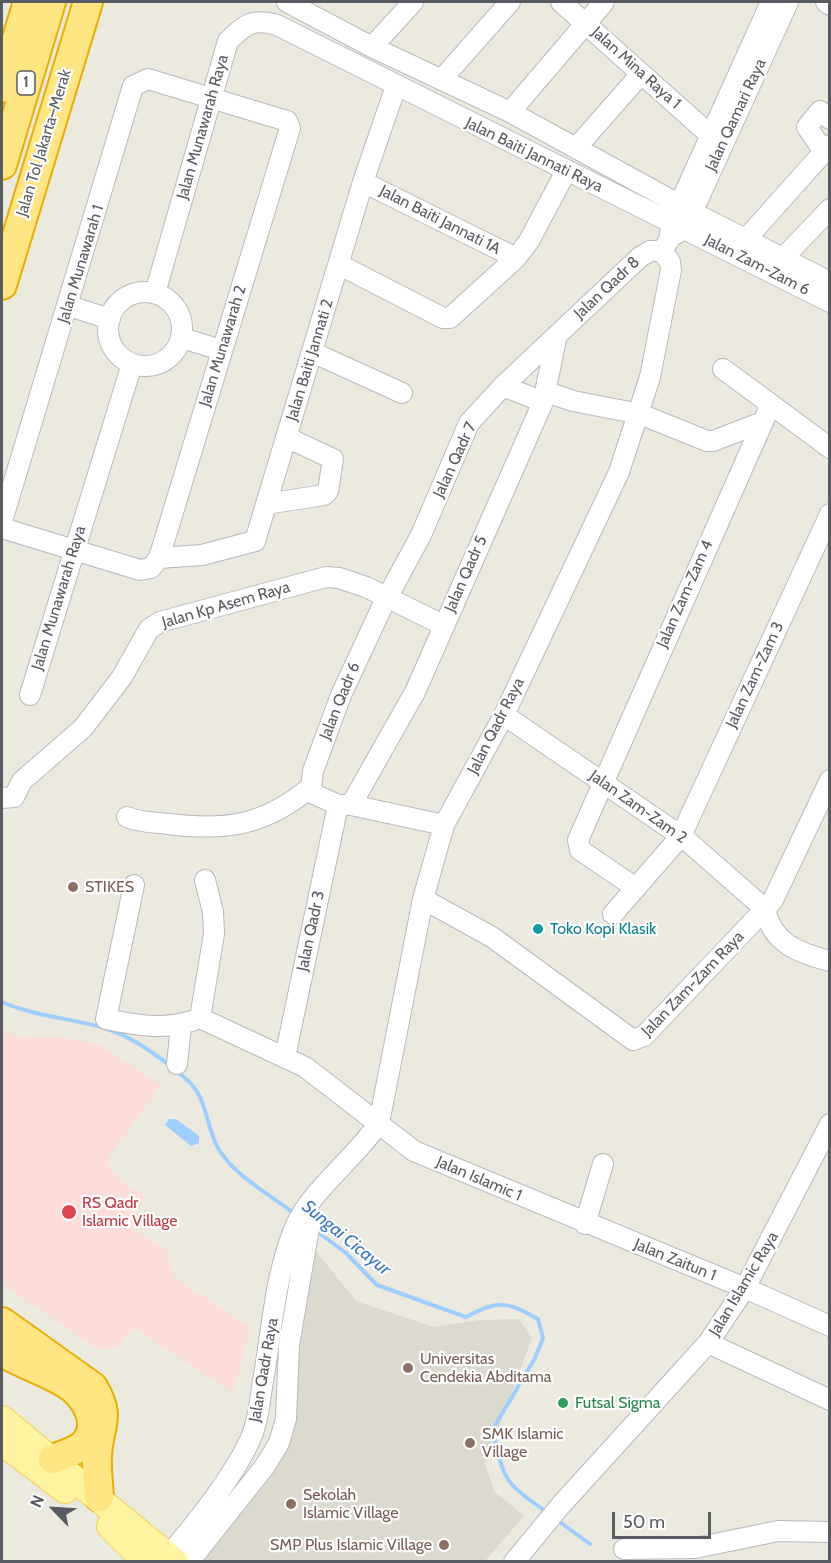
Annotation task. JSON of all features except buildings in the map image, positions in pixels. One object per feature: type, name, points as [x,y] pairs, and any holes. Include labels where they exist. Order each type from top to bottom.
[{"type":"highway","points":[[2,88],[28,2]]},
{"type":"highway","name":"Jalan Tol Jakarta–Merak","points":[[2,165],[51,2]]},
{"type":"highway","name":"Jalan Tol Jakarta–Merak","points":[[2,285],[88,2]]},
{"type":"highway","points":[[2,1323],[93,1387],[102,1402],[105,1417],[98,1444],[99,1497]]},
{"type":"highway","points":[[2,1352],[23,1365],[63,1382],[79,1393],[90,1413],[93,1424],[89,1438],[60,1465]]},
{"type":"highway","points":[[60,1465],[98,1444]]},
{"type":"main road","points":[[2,1419],[99,1497],[168,1560]]},
{"type":"main road","points":[[2,1442],[104,1520],[168,1560]]},
{"type":"street","points":[[287,2],[315,7],[372,47],[510,112],[576,148],[677,226],[746,239],[830,282]]},
{"type":"street","points":[[372,47],[413,2]]},
{"type":"street","points":[[441,79],[510,2]]},
{"type":"street","name":"Jalan Mina Raya 1","points":[[561,2],[716,140]]},
{"type":"street","points":[[510,112],[604,2]]},
{"type":"street","name":"Jalan Qamari Raya","points":[[677,226],[716,140],[771,2]]},
{"type":"street","name":"Jalan Qamari Raya","points":[[716,140],[788,2]]},
{"type":"street","points":[[826,2],[830,5]]},
{"type":"street","name":"Jalan Munawarah Raya","points":[[155,293],[228,41],[243,26],[260,20],[277,25],[396,86]]},
{"type":"street","points":[[576,148],[641,74]]},
{"type":"street","name":"Jalan Munawarah 1","points":[[2,521],[69,306],[133,86],[148,80],[212,97]]},
{"type":"street","name":"Jalan Baiti Jannati Raya","points":[[396,86],[677,226]]},
{"type":"street","name":"Jalan Baiti Jannati 2","points":[[159,558],[202,555],[255,541],[340,266],[363,182],[396,86]]},
{"type":"street","name":"Jalan Munawarah 2","points":[[159,558],[290,128],[284,119],[212,97]]},
{"type":"street","points":[[746,239],[827,148],[807,127],[820,111],[830,119]]},
{"type":"street","points":[[340,266],[443,318],[450,318],[516,258],[529,241],[566,171]]},
{"type":"street","name":"Jalan Baiti Jannati 1A","points":[[363,182],[516,258]]},
{"type":"street","points":[[783,258],[830,209]]},
{"type":"street","name":"Jalan Zam-Zam 6","points":[[677,226],[830,302]]},
{"type":"street","name":"Jalan Qadr 8","points":[[557,334],[677,226]]},
{"type":"street","name":"Jalan Qadr Raya","points":[[168,1560],[231,1473],[252,1435],[288,1244],[302,1227],[312,1204],[369,1138],[379,1123],[423,899],[444,825],[504,715],[619,472],[640,414],[671,270],[670,262],[677,226]]},
{"type":"street","points":[[155,293],[168,299],[177,310],[182,323],[182,338],[175,352],[163,362],[148,367],[132,364],[121,357],[112,346],[108,333],[110,319],[114,309],[132,294],[155,293]]},
{"type":"street","points":[[69,306],[110,319]]},
{"type":"street","name":"Jalan Qadr 7","points":[[384,603],[422,536],[469,423],[503,386],[557,334]]},
{"type":"street","name":"Jalan Qadr 5","points":[[344,805],[415,692],[545,397],[557,334]]},
{"type":"street","points":[[182,338],[221,350]]},
{"type":"street","points":[[312,352],[402,393]]},
{"type":"street","name":"Jalan Munawarah Raya","points":[[30,695],[73,549],[132,364]]},
{"type":"street","points":[[723,369],[830,448]]},
{"type":"street","points":[[503,386],[545,397],[640,414],[713,441],[760,423]]},
{"type":"street","name":"Jalan Zam-Zam 4","points":[[636,888],[578,847],[578,840],[760,423],[770,405]]},
{"type":"street","points":[[266,504],[324,495],[328,490],[333,459],[286,437]]},
{"type":"street","name":"Jalan Zam-Zam 3","points":[[613,914],[681,836],[830,514]]},
{"type":"street","points":[[2,528],[140,570],[152,568],[159,558]]},
{"type":"street","name":"Jalan Kp Asem Raya","points":[[2,798],[14,797],[22,781],[83,728],[122,677],[149,629],[160,622],[326,577],[339,578],[366,587],[384,603]]},
{"type":"street","points":[[384,603],[443,625]]},
{"type":"street","name":"Jalan Qadr 6","points":[[314,792],[313,771],[338,702],[384,603]]},
{"type":"street","name":"Jalan Zam-Zam 2","points":[[504,715],[681,836],[765,909]]},
{"type":"street","points":[[830,780],[773,900],[765,909],[768,923],[783,943],[811,956],[830,961]]},
{"type":"street","points":[[127,817],[141,823],[235,827],[288,806],[314,792],[344,805],[444,825]]},
{"type":"street","name":"Jalan Qadr 3","points":[[285,1057],[344,805]]},
{"type":"street","points":[[135,885],[106,1019],[144,1027],[180,1026],[200,1018],[214,934],[213,912],[205,880]]},
{"type":"street","name":"Jalan Zam-Zam Raya","points":[[423,899],[492,937],[633,1040],[644,1036],[765,909]]},
{"type":"street","name":"Jalan Islamic 1","points":[[200,1018],[305,1067],[414,1151],[585,1224]]},
{"type":"street","points":[[177,1064],[180,1026]]},
{"type":"street","name":"Jalan Islamic Raya","points":[[514,1562],[561,1504],[708,1343],[745,1288],[830,1124]]},
{"type":"street","points":[[585,1224],[603,1164]]},
{"type":"street","name":"Jalan Zaitun 1","points":[[585,1224],[745,1288],[830,1326]]},
{"type":"street","name":"Jalan Qadr Raya","points":[[168,1560],[265,1466],[279,1443],[286,1419],[289,1345],[302,1227]]},
{"type":"street","points":[[708,1343],[830,1400]]},
{"type":"street","points":[[252,1435],[279,1443]]},
{"type":"street","points":[[624,1549],[694,1548],[778,1531],[830,1532]]},
{"type":"shaded area","name":"RS Qadr Islamic Village","points":[[2,1030],[23,1037],[60,1037],[98,1044],[161,1085],[108,1158],[110,1170],[145,1198],[128,1225],[167,1251],[174,1277],[250,1327],[233,1393],[134,1328],[116,1349],[99,1350],[2,1284]]},
{"type":"shaded area","name":"Universitas Cendekia Abditama","points":[[303,1235],[356,1301],[434,1327],[480,1320],[519,1319],[532,1338],[485,1464],[494,1491],[524,1516],[485,1561],[202,1562],[277,1459]]},
{"type":"water","points":[[169,1119],[176,1119],[199,1136],[199,1143],[191,1146],[165,1125]]},
{"type":"waterway","name":"Sungai Cicayur","points":[[2,1002],[27,1011],[104,1028],[136,1043],[158,1057],[193,1086],[202,1103],[214,1139],[225,1158],[243,1176],[295,1214]]},
{"type":"waterway","name":"Sungai Cicayur","points":[[315,1230],[346,1253],[377,1285],[466,1317],[494,1305],[502,1305],[518,1309],[538,1319],[543,1338],[535,1358],[493,1429],[503,1471],[508,1479],[523,1495],[548,1513]]},
{"type":"waterway","name":"Sungai Cicayur","points":[[557,1520],[590,1544]]},
{"type":"place","name":"STIKES","points":[[73,887]]},
{"type":"place","name":"Toko Kopi Klasik","points":[[538,929]]},
{"type":"place","name":"RS Qadr Islamic Village","points":[[69,1212]]},
{"type":"place","name":"Universitas Cendekia Abditama","points":[[408,1368]]},
{"type":"place","name":"Futsal Sigma","points":[[563,1403]]},
{"type":"place","name":"SMK Islamic Village","points":[[470,1443]]},
{"type":"place","name":"Sekolah Islamic Village","points":[[291,1504]]},
{"type":"place","name":"SMP Plus Islamic Village","points":[[444,1545]]}]
